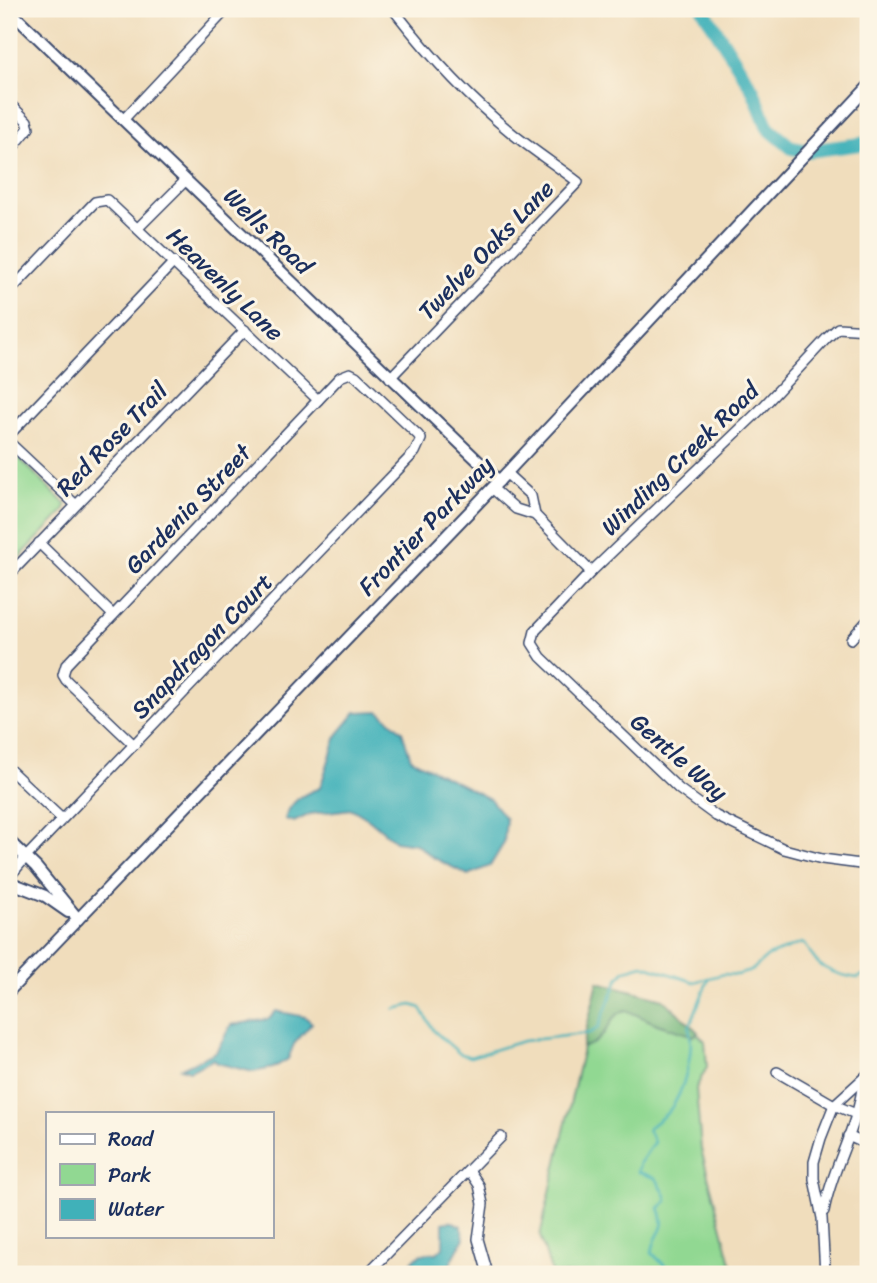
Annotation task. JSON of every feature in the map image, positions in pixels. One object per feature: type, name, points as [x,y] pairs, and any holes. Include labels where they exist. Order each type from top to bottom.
[{"type":"street","points":[[123,120],[227,9]]},
{"type":"street","name":"Twelve Oaks Lane","points":[[390,378],[579,182],[515,136],[462,89],[421,46],[393,9]]},
{"type":"street","name":"Wells Road","points":[[9,10],[499,480]]},
{"type":"street","name":"Frontier Parkway","points":[[9,991],[499,480],[868,87]]},
{"type":"street","points":[[9,103],[29,124],[28,132],[9,152]]},
{"type":"street","points":[[138,228],[186,181]]},
{"type":"street","name":"Heavenly Lane","points":[[9,292],[95,202],[110,202],[318,400]]},
{"type":"street","points":[[9,435],[174,262]]},
{"type":"street","name":"Winding Creek Road","points":[[532,643],[535,631],[591,572],[759,411],[838,328],[868,330]]},
{"type":"street","name":"Red Rose Trail","points":[[9,575],[13,564],[40,543],[244,330]]},
{"type":"street","name":"Gardenia Street","points":[[134,745],[64,675],[66,665],[340,377],[346,374],[356,376],[421,439]]},
{"type":"street","name":"Snapdragon Court","points":[[9,880],[26,857],[62,819],[415,452],[421,439]]},
{"type":"street","points":[[9,442],[76,505]]},
{"type":"street","points":[[499,480],[516,509],[536,515]]},
{"type":"street","points":[[499,480],[531,496],[536,515],[591,572]]},
{"type":"street","points":[[40,543],[113,615]]},
{"type":"street","points":[[851,639],[868,620]]},
{"type":"street","name":"Gentle Way","points":[[532,643],[541,657],[679,789],[716,816],[784,849],[822,859],[868,865]]},
{"type":"street","points":[[9,769],[62,819]]},
{"type":"street","points":[[9,841],[26,857],[78,919]]},
{"type":"street","points":[[9,880],[45,896],[78,919]]},
{"type":"street","points":[[777,1072],[834,1105],[856,1114]]},
{"type":"street","points":[[825,1274],[822,1218],[814,1178],[814,1162],[834,1105],[865,1077]]},
{"type":"street","points":[[822,1218],[828,1191],[861,1099],[865,1077]]},
{"type":"street","points":[[848,1136],[868,1145]]},
{"type":"street","points":[[372,1272],[501,1137]]},
{"type":"street","points":[[469,1170],[480,1185],[483,1204],[478,1239],[488,1274]]},
{"type":"green space","points":[[9,448],[66,505],[64,511],[20,557],[14,559],[9,555]]},
{"type":"green space","points":[[598,982],[663,999],[705,1041],[707,1067],[696,1088],[701,1149],[734,1274],[552,1274],[540,1236]]},
{"type":"green space","points":[[598,982],[663,999],[698,1032],[694,1036],[626,1010],[615,1017],[597,1041],[582,1047]]},
{"type":"water","points":[[379,711],[402,731],[411,759],[490,799],[506,819],[504,843],[490,866],[468,875],[434,858],[416,844],[395,841],[352,809],[310,814],[294,822],[285,819],[290,807],[298,799],[320,788],[337,735],[356,712]]},
{"type":"water","points":[[276,1011],[305,1017],[312,1023],[294,1044],[288,1059],[273,1068],[253,1072],[217,1063],[214,1059],[190,1071],[181,1068],[216,1052],[231,1025],[269,1019]]},
{"type":"water","points":[[451,1221],[461,1226],[464,1238],[450,1264],[454,1274],[411,1274],[409,1268],[416,1257],[437,1253],[443,1247],[443,1223]]},
{"type":"waterway","points":[[703,9],[753,90],[768,128],[792,148],[808,151],[868,143]]},
{"type":"waterway","points":[[395,1009],[412,1005],[421,1008],[434,1031],[459,1053],[470,1057],[523,1041],[590,1033],[598,1028],[619,977],[626,970],[643,965],[694,982],[724,974],[737,975],[751,971],[768,956],[802,943],[816,961],[830,971],[858,978],[868,972]]},
{"type":"waterway","points":[[668,1274],[668,1269],[652,1253],[663,1222],[659,1208],[667,1201],[666,1196],[656,1178],[638,1172],[640,1163],[654,1142],[648,1129],[669,1111],[684,1082],[691,1047],[689,1028],[708,980]]}]
